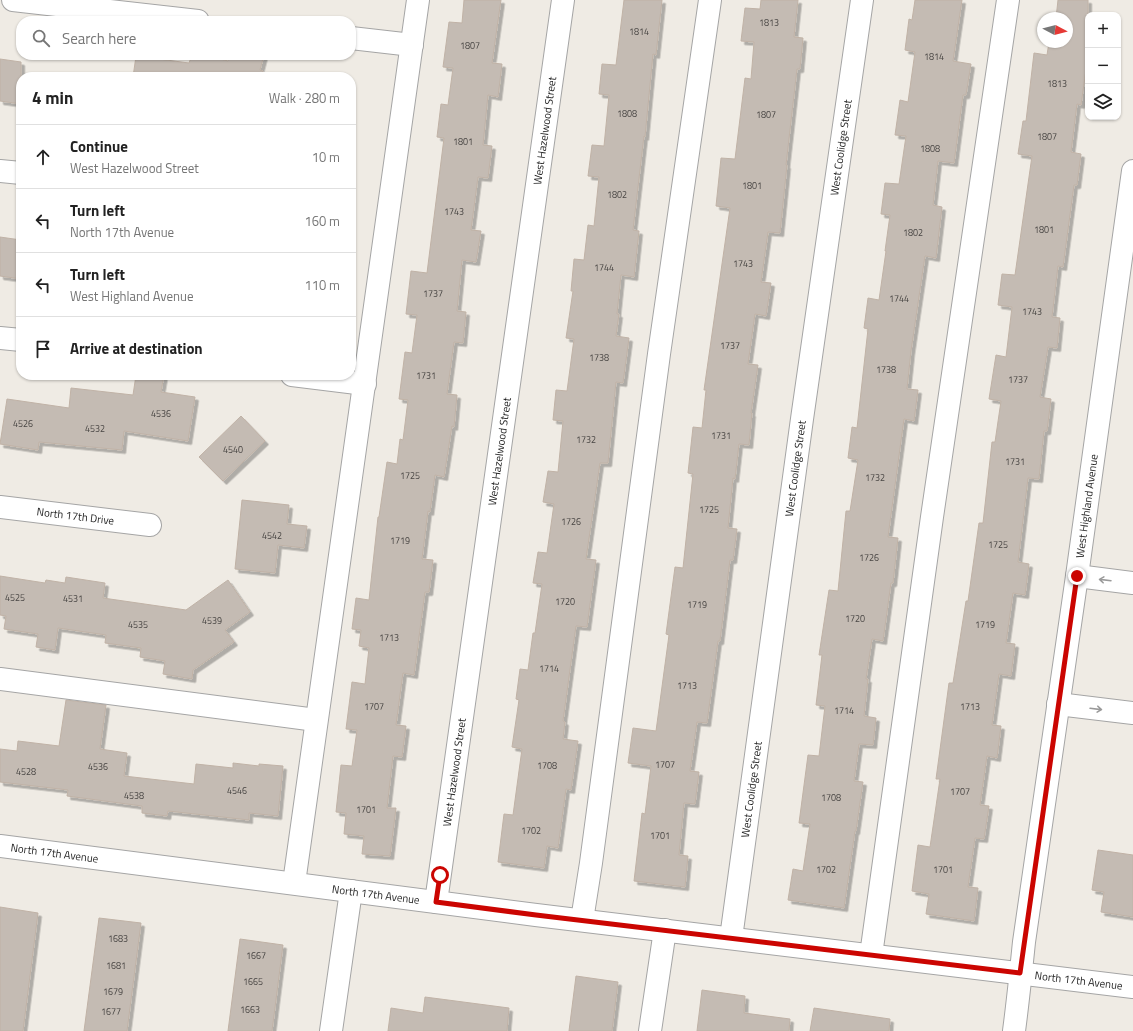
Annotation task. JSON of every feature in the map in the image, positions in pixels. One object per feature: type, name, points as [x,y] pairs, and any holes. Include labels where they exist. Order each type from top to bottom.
[{"type":"street","points":[[13,0],[154,16]]},
{"type":"street","points":[[294,883],[418,0]]},
{"type":"street","name":"West Hazelwood Street","points":[[436,902],[563,0]]},
{"type":"street","points":[[582,920],[591,863],[659,354],[710,0]]},
{"type":"street","name":"West Coolidge Street","points":[[731,938],[802,419],[862,0]]},
{"type":"street","points":[[871,955],[933,509],[1008,0]]},
{"type":"street","points":[[356,39],[412,45]]},
{"type":"street","points":[[0,171],[16,173]]},
{"type":"street","name":"West Highland Avenue","points":[[1014,1031],[1018,1006],[1020,973],[1133,171]]},
{"type":"street","points":[[0,338],[16,340]]},
{"type":"street","points":[[333,380],[365,384]]},
{"type":"street","name":"North 17th Drive","points":[[0,507],[150,525]]},
{"type":"street","points":[[1077,576],[1133,583]]},
{"type":"street","points":[[0,678],[316,720]]},
{"type":"street","points":[[1058,704],[1133,713]]},
{"type":"street","name":"North 17th Avenue","points":[[0,846],[436,902],[1133,987]]},
{"type":"street","points":[[331,1031],[351,891]]},
{"type":"street","points":[[650,1031],[665,930]]},
{"type":"building","points":[[464,0],[501,0],[492,63],[502,64],[498,97],[488,95],[483,145],[492,146],[488,178],[478,177],[471,230],[481,231],[476,262],[462,260],[457,311],[466,312],[463,343],[454,342],[447,394],[457,395],[454,427],[452,426],[444,477],[435,475],[430,512],[428,511],[422,559],[433,560],[429,592],[425,592],[414,675],[403,673],[396,725],[406,726],[402,757],[393,756],[387,808],[396,808],[390,856],[362,854],[364,836],[344,834],[346,813],[336,812],[341,765],[352,766],[357,730],[346,729],[352,682],[365,684],[369,648],[359,646],[361,630],[352,629],[356,598],[369,600],[378,517],[387,462],[397,464],[400,439],[403,440],[408,400],[399,399],[405,352],[412,353],[417,315],[406,314],[411,271],[427,273],[444,138],[437,137],[441,104],[448,105],[453,68],[443,67],[449,22],[462,23]]},
{"type":"building","points":[[624,0],[662,0],[656,55],[653,54],[645,137],[644,136],[633,230],[639,231],[634,277],[621,275],[617,314],[619,314],[616,336],[629,338],[623,383],[616,382],[608,463],[600,463],[586,559],[596,560],[587,627],[576,626],[563,721],[565,722],[563,739],[578,741],[571,790],[566,789],[558,848],[547,846],[544,868],[498,862],[504,814],[513,815],[522,749],[512,747],[519,700],[516,699],[520,669],[528,670],[542,584],[533,583],[538,552],[547,553],[554,504],[543,502],[548,471],[558,472],[563,421],[553,420],[556,390],[567,391],[574,339],[566,338],[573,291],[571,291],[574,259],[584,260],[588,225],[594,226],[599,177],[588,176],[592,145],[604,146],[609,95],[599,94],[602,64],[616,65]]},
{"type":"building","points":[[761,0],[798,0],[794,37],[803,38],[800,69],[797,69],[780,233],[768,232],[761,282],[771,283],[766,316],[755,314],[748,364],[758,365],[751,413],[749,445],[739,444],[735,479],[733,478],[728,528],[737,529],[733,560],[730,560],[720,641],[718,641],[707,723],[697,722],[690,771],[699,772],[695,804],[684,803],[679,855],[688,856],[685,887],[634,881],[642,813],[645,814],[651,766],[628,763],[633,728],[656,731],[669,635],[666,634],[675,567],[683,568],[693,474],[688,473],[693,427],[702,428],[706,390],[704,390],[730,208],[716,206],[721,158],[735,159],[745,78],[751,79],[754,42],[741,41],[745,8],[760,9]]},
{"type":"building","points":[[915,0],[962,0],[953,61],[971,64],[966,95],[963,95],[954,163],[938,161],[933,205],[942,207],[936,258],[925,256],[911,351],[907,389],[918,390],[914,421],[904,419],[888,537],[898,538],[893,583],[891,583],[883,641],[872,639],[866,679],[868,679],[864,716],[876,718],[873,745],[859,744],[854,781],[863,782],[844,908],[788,900],[793,869],[803,871],[810,824],[799,823],[808,755],[819,756],[825,706],[816,705],[822,655],[819,655],[829,590],[838,591],[846,511],[850,511],[858,460],[848,458],[852,427],[857,428],[868,329],[864,328],[868,298],[879,300],[886,251],[890,215],[881,214],[885,183],[899,184],[906,136],[895,135],[900,100],[908,102],[915,52],[905,50],[909,19],[912,20]]},
{"type":"building","points":[[1058,0],[1088,0],[1088,12],[1085,12],[1085,77],[1081,105],[1077,104],[1071,152],[1081,154],[1077,185],[1074,185],[1063,267],[1058,266],[1052,317],[1060,318],[1057,348],[1048,347],[1040,397],[1051,399],[1047,431],[1044,431],[1039,479],[1028,478],[1018,562],[1029,564],[1025,595],[1013,593],[1006,643],[1015,644],[1011,676],[999,674],[992,725],[1001,726],[997,758],[987,756],[980,805],[989,806],[984,839],[975,838],[968,887],[978,888],[974,921],[926,914],[929,894],[912,891],[918,845],[930,847],[940,779],[936,779],[949,683],[953,683],[966,601],[968,601],[979,523],[983,523],[992,442],[995,442],[1001,401],[989,399],[996,355],[1006,357],[1012,307],[998,305],[1002,274],[1015,275],[1032,156],[1018,154],[1023,121],[1026,121],[1034,53],[1047,55],[1048,48],[1073,48],[1073,12],[1057,12]]},
{"type":"building","points":[[0,59],[21,62],[21,72],[16,72],[16,103],[0,101]]},
{"type":"building","points":[[135,60],[166,60],[189,63],[190,60],[263,60],[260,70],[263,71],[134,72]]},
{"type":"building","points":[[0,237],[16,239],[16,278],[0,276]]},
{"type":"building","points":[[135,380],[163,380],[161,392],[195,397],[188,441],[124,431],[122,450],[39,442],[38,450],[0,444],[7,399],[69,408],[71,388],[133,395]]},
{"type":"building","points":[[241,416],[265,441],[223,481],[199,457]]},
{"type":"building","points":[[242,500],[289,505],[287,524],[307,526],[304,548],[278,545],[275,573],[235,569]]},
{"type":"building","points":[[0,576],[45,583],[46,580],[65,583],[66,577],[105,583],[103,598],[186,610],[228,580],[250,612],[225,630],[234,642],[193,670],[192,679],[163,674],[165,661],[140,657],[141,648],[105,643],[106,635],[58,628],[55,650],[36,647],[38,634],[4,629],[6,616],[0,615]]},
{"type":"building","points":[[66,700],[106,705],[100,749],[127,753],[124,776],[194,784],[196,764],[233,768],[233,763],[259,766],[259,764],[283,766],[278,816],[249,813],[249,820],[168,811],[167,816],[142,813],[142,806],[67,796],[68,790],[0,782],[0,749],[17,751],[18,741],[59,746]]},
{"type":"building","points":[[1098,850],[1133,855],[1133,917],[1101,912],[1104,892],[1092,890]]},
{"type":"building","points":[[0,907],[38,913],[23,1031],[0,1031]]},
{"type":"building","points":[[99,918],[141,923],[127,1031],[84,1031]]},
{"type":"building","points":[[240,939],[283,945],[272,1031],[228,1031]]},
{"type":"building","points":[[576,976],[618,982],[612,1031],[569,1031]]},
{"type":"building","points":[[702,990],[745,996],[744,1013],[790,1019],[789,1031],[697,1031]]},
{"type":"building","points":[[425,997],[509,1008],[507,1031],[388,1031],[391,1008],[423,1013]]},
{"type":"building","points":[[814,1008],[890,1019],[889,1031],[810,1031]]},
{"type":"route","points":[[440,875],[436,902],[1020,973],[1077,576]]}]
